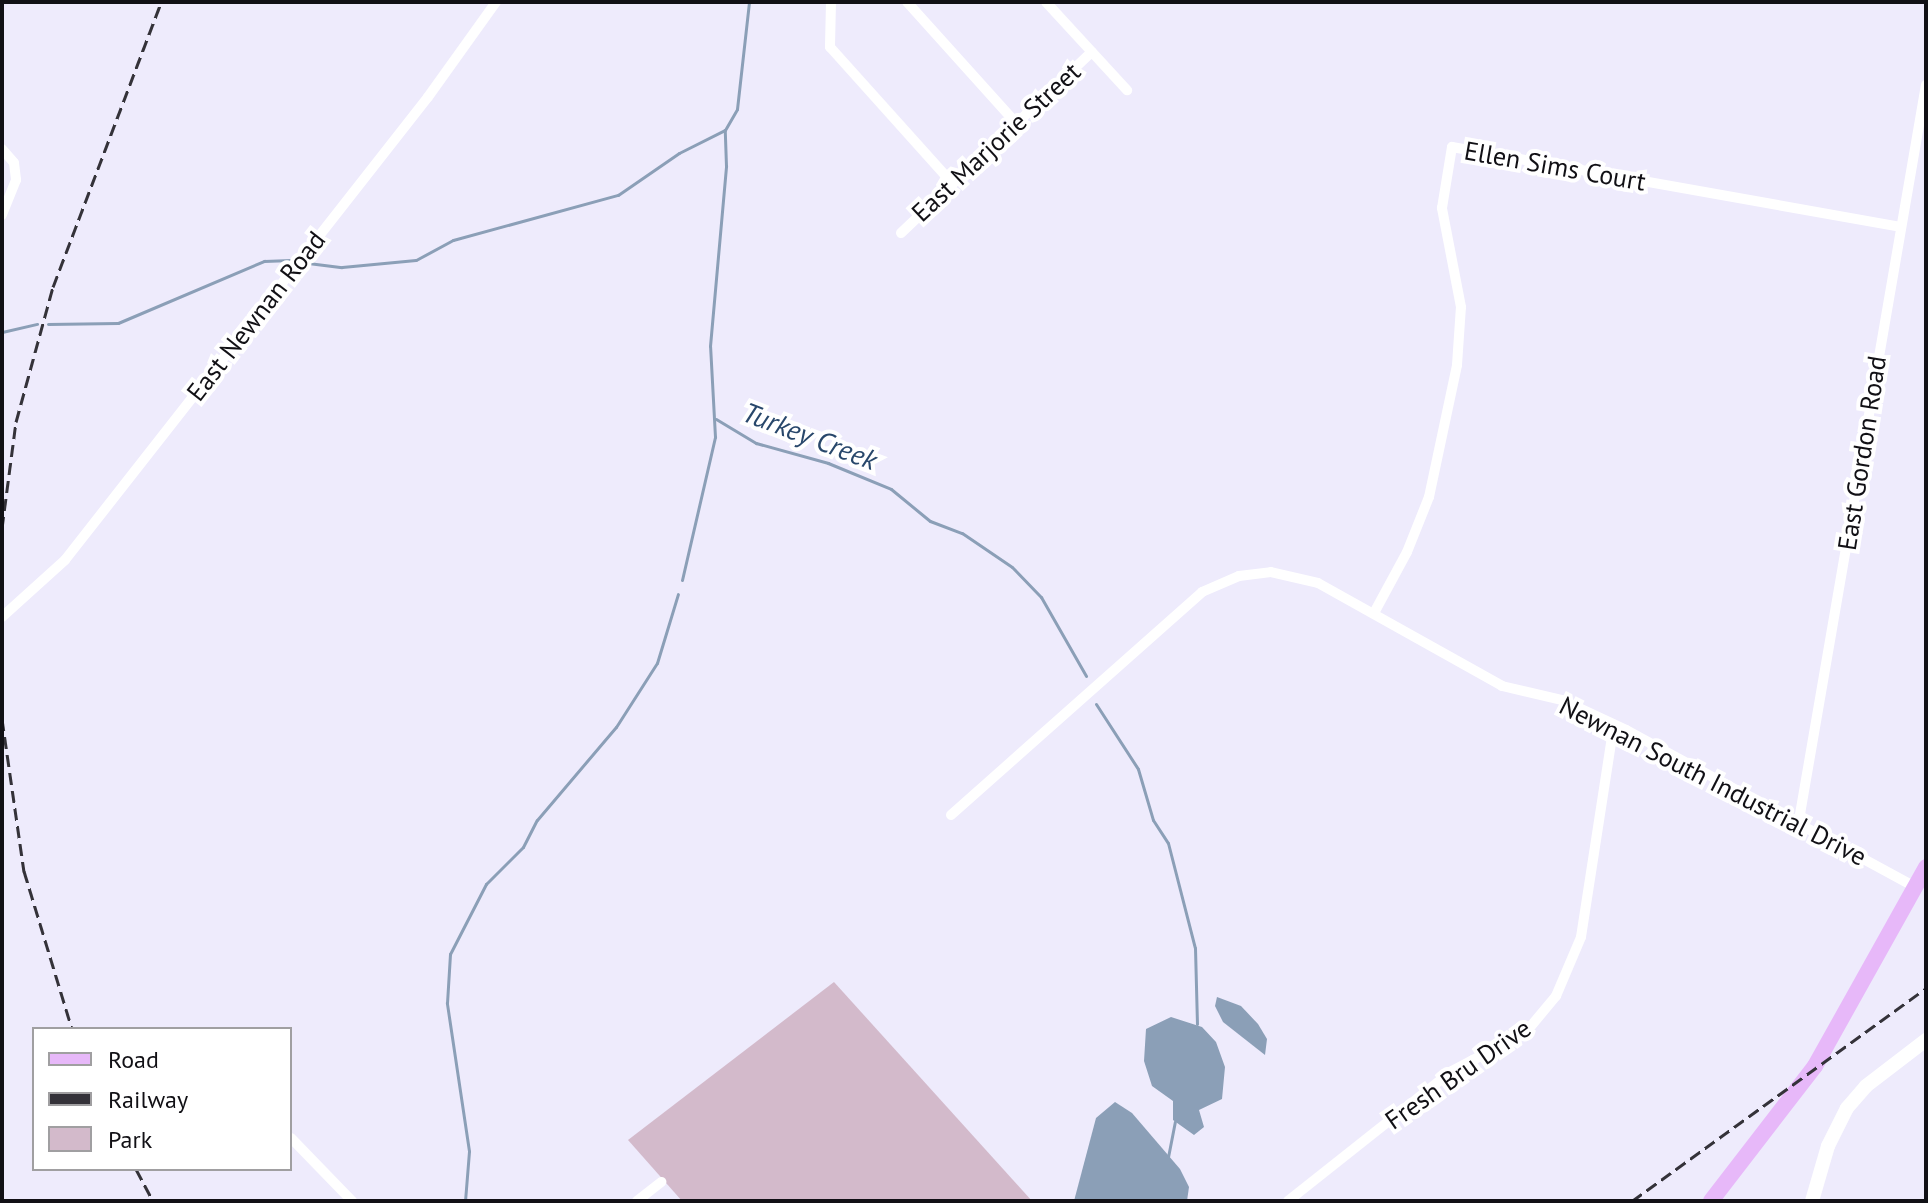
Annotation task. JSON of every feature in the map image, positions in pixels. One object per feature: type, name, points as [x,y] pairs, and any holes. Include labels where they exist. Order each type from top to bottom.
[{"type":"main road","points":[[1711,1201],[1787,1107],[1839,1027],[1926,867]]},
{"type":"street","name":"East Newnan Road","points":[[2,617],[65,560],[428,97],[496,2]]},
{"type":"street","points":[[831,2],[830,47],[952,183]]},
{"type":"street","points":[[907,2],[1015,122]]},
{"type":"street","points":[[1046,2],[1127,90]]},
{"type":"street","name":"East Marjorie Street","points":[[901,233],[1092,52]]},
{"type":"street","name":"East Gordon Road","points":[[1799,820],[1899,227],[1926,85]]},
{"type":"street","name":"Ellen Sims Court","points":[[1374,613],[1407,552],[1429,497],[1457,365],[1461,307],[1442,208],[1452,147],[1899,227]]},
{"type":"street","points":[[2,149],[14,163],[16,180],[2,215]]},
{"type":"street","name":"Newnan South Industrial Drive","points":[[951,815],[1202,592],[1239,576],[1271,572],[1318,583],[1502,686],[1562,700],[1614,725],[1799,820],[1915,887]]},
{"type":"street","name":"Fresh Bru Drive","points":[[1288,1201],[1452,1071],[1526,1032],[1556,996],[1581,937],[1614,725]]},
{"type":"street","points":[[1812,1201],[1828,1146],[1847,1108],[1866,1086],[1926,1040]]},
{"type":"street","points":[[292,1139],[352,1201]]},
{"type":"street","points":[[637,1201],[661,1182]]},
{"type":"green space","points":[[834,982],[1032,1201],[682,1201],[628,1140]]},
{"type":"water","points":[[1217,997],[1241,1006],[1258,1024],[1267,1039],[1265,1055],[1223,1022],[1215,1006]]},
{"type":"water","points":[[1171,1017],[1202,1027],[1216,1042],[1225,1067],[1222,1099],[1199,1110],[1204,1127],[1194,1135],[1173,1120],[1173,1101],[1152,1086],[1144,1061],[1146,1029]]},
{"type":"water","points":[[1115,1102],[1132,1113],[1180,1169],[1189,1187],[1187,1201],[1074,1201],[1096,1118]]},
{"type":"waterway","name":"Turkey Creek","points":[[682,580],[715,437],[710,346],[726,166],[725,130],[737,109],[749,2]]},
{"type":"waterway","points":[[308,263],[342,267],[416,260],[453,240],[618,195],[679,153],[725,130]]},
{"type":"waterway","points":[[48,324],[118,323],[264,261],[291,260]]},
{"type":"waterway","points":[[2,332],[37,324]]},
{"type":"waterway","name":"Turkey Creek","points":[[716,419],[756,443],[828,463],[891,489],[930,521],[962,533],[1012,567],[1041,597],[1086,676]]},
{"type":"waterway","points":[[465,1201],[469,1151],[447,1003],[450,954],[486,884],[523,847],[537,820],[616,727],[657,663],[678,594]]},
{"type":"waterway","name":"Turkey Creek","points":[[1096,704],[1138,769],[1153,820],[1168,843],[1195,948],[1197,1024]]},
{"type":"waterway","name":"Turkey Creek","points":[[1168,1157],[1175,1122]]},
{"type":"railway","points":[[2,528],[16,422],[53,287],[161,2]]},
{"type":"railway","points":[[2,719],[24,871],[71,1027]]},
{"type":"railway","points":[[1632,1201],[1926,988]]},
{"type":"railway","points":[[137,1171],[153,1201]]}]
